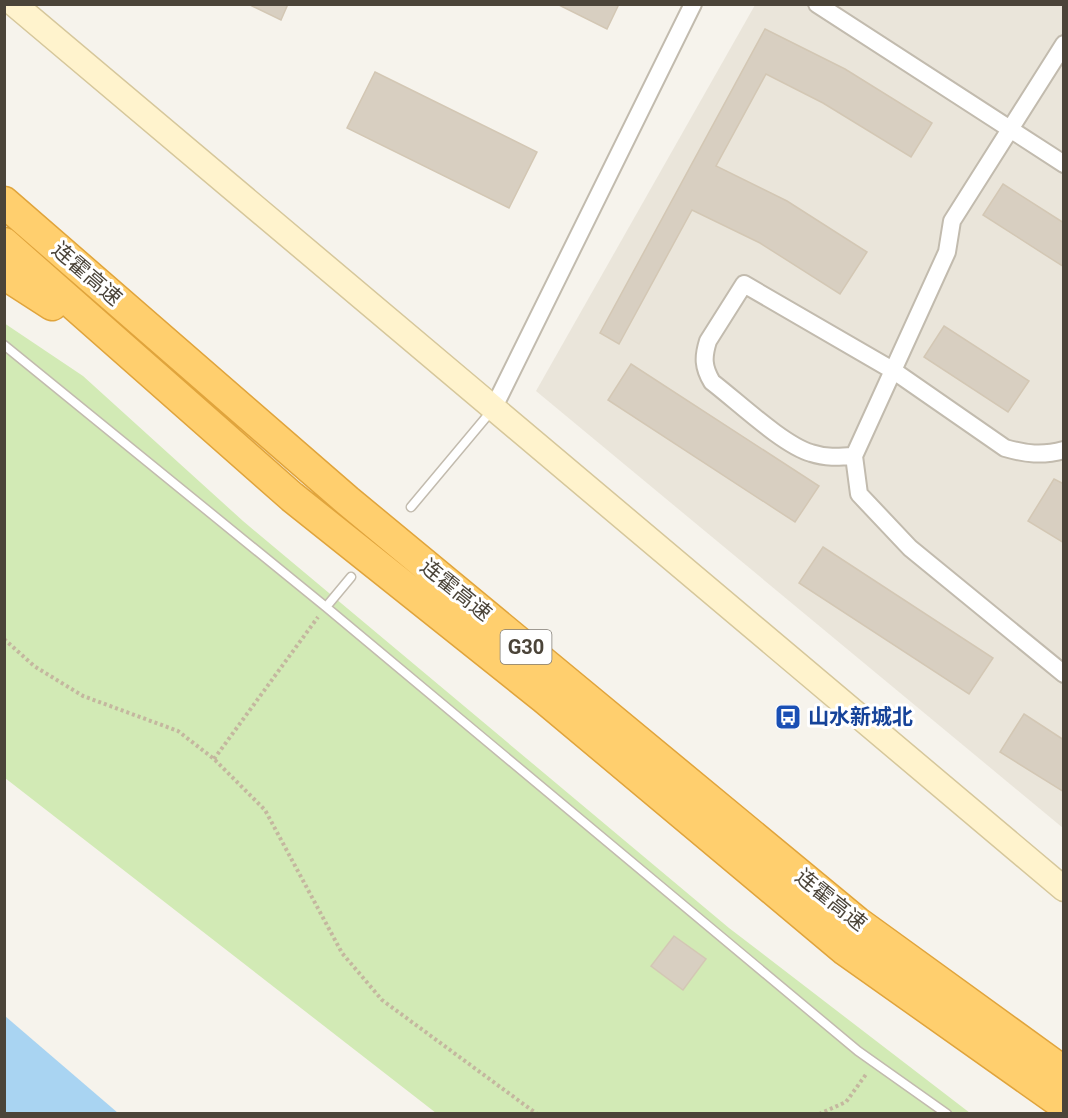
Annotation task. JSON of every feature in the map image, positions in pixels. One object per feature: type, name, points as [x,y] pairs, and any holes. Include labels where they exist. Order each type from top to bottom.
[{"type":"highway","name":"连霍高速","points":[[4,202],[348,501],[848,915],[1064,1072]]},
{"type":"highway","name":"连霍高速","points":[[4,243],[292,497],[544,698],[845,950],[1064,1105]]},
{"type":"highway","points":[[4,274],[140,362]]},
{"type":"street","points":[[14,4],[1064,889]]},
{"type":"street","points":[[493,409],[693,4]]},
{"type":"street","points":[[817,4],[1064,164]]},
{"type":"street","points":[[1064,44],[1009,127],[952,221],[947,252],[854,456],[859,494],[910,548],[1064,674]]},
{"type":"street","points":[[854,456],[831,457],[810,453],[790,442],[712,382],[704,362],[708,341],[744,284],[894,371],[1005,448],[1025,454],[1046,454],[1064,450]]},
{"type":"lane","points":[[4,345],[326,607],[874,1063],[947,1113]]},
{"type":"lane","points":[[411,507],[493,409]]},
{"type":"lane","points":[[326,607],[351,577]]},
{"type":"path","points":[[213,759],[326,607]]},
{"type":"path","points":[[4,639],[34,666],[83,696],[178,731],[213,759],[265,810],[342,953],[382,1000],[537,1113]]},
{"type":"path","points":[[819,1113],[846,1102],[874,1063]]},
{"type":"shaded area","points":[[755,5],[1063,5],[1063,828],[536,391]]},
{"type":"green space","points":[[4,323],[83,376],[243,521],[729,928],[970,1113],[436,1113],[5,778]]},
{"type":"water","points":[[5,1016],[118,1113],[5,1113]]},
{"type":"building","points":[[248,4],[288,4],[281,20]]},
{"type":"building","points":[[557,4],[619,4],[607,29]]},
{"type":"building","points":[[765,29],[845,69],[932,123],[911,157],[823,103],[766,74],[716,166],[787,201],[867,252],[840,294],[760,243],[692,210],[619,344],[600,333]]},
{"type":"building","points":[[375,72],[537,152],[509,208],[347,128]]},
{"type":"building","points":[[1003,184],[1064,223],[1064,267],[983,215]]},
{"type":"building","points":[[944,326],[1029,381],[1008,412],[924,357]]},
{"type":"building","points":[[631,364],[819,486],[795,522],[608,400]]},
{"type":"building","points":[[1054,479],[1064,484],[1064,543],[1028,521]]},
{"type":"building","points":[[823,547],[993,658],[969,694],[799,583]]},
{"type":"building","points":[[1024,714],[1064,740],[1064,792],[1000,752]]},
{"type":"building","points":[[674,936],[706,959],[683,990],[651,966]]},
{"type":"place","name":"山水新城北","points":[[788,717]]}]
